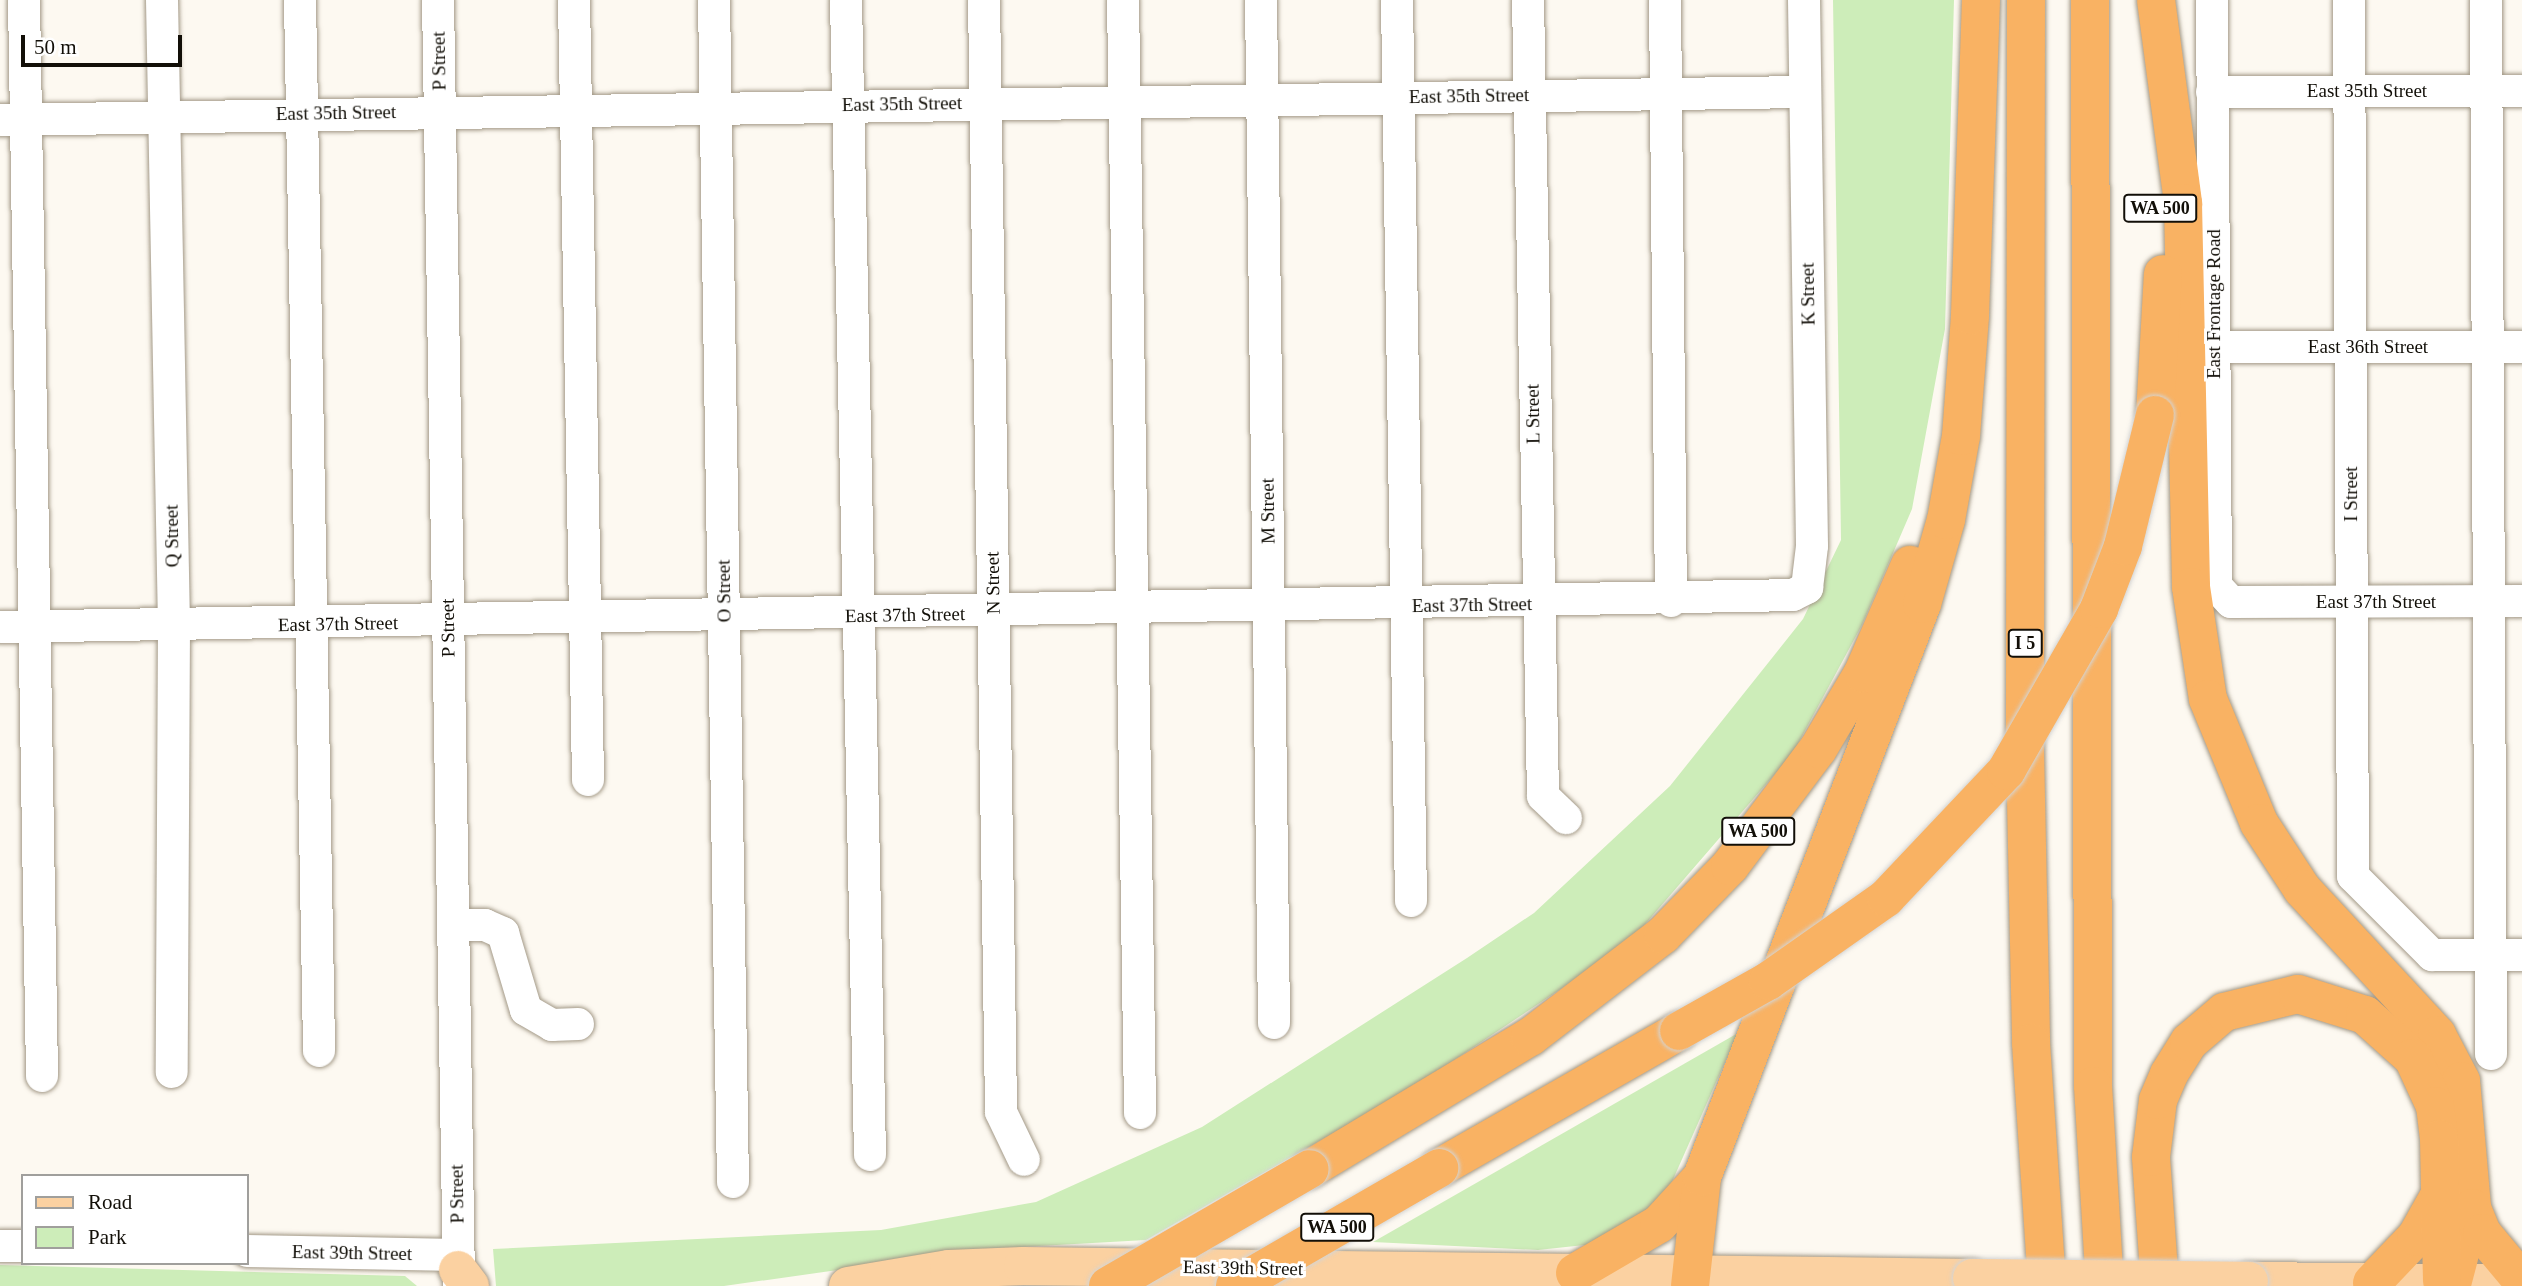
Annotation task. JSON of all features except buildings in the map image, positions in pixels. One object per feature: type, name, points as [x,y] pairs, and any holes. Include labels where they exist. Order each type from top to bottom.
[{"type":"highway","name":"WA 500","points":[[1108,1286],[1508,1051],[1606,982],[1730,866],[1779,805],[1863,673],[1925,529],[1970,315],[1981,0]]},
{"type":"highway","name":"I 5","points":[[2026,0],[2025,765],[2031,1043],[2047,1286]]},
{"type":"highway","points":[[2090,0],[2093,1072],[2105,1286]]},
{"type":"highway","name":"WA 500","points":[[1235,1286],[1768,981],[1886,898],[2006,771],[2099,609],[2123,546],[2155,415],[2163,258],[2149,0]]},
{"type":"highway","points":[[2156,0],[2183,203],[2191,587],[2208,699],[2254,813],[2302,890],[2414,1008],[2451,1058],[2469,1123],[2455,1202],[2447,1284]]},
{"type":"highway","points":[[1690,1280],[1702,1177],[1922,604],[1961,436],[1970,315]]},
{"type":"highway","points":[[2160,1286],[2151,1157],[2158,1100],[2189,1042],[2246,1003],[2298,994],[2336,1001],[2392,1034],[2413,1058],[2435,1106],[2455,1202],[2522,1283]]},
{"type":"highway","points":[[1575,1273],[1658,1224],[1702,1177]]},
{"type":"highway","points":[[2372,1283],[2416,1237],[2455,1202]]},
{"type":"main road","name":"East 39th Street","points":[[848,1286],[997,1266],[1282,1277],[1575,1273],[1690,1280],[1972,1278],[2522,1283]]},
{"type":"street","points":[[24,0],[13,119],[35,627],[42,1076]]},
{"type":"street","name":"Q Street","points":[[162,0],[174,625],[172,1072]]},
{"type":"street","points":[[300,0],[319,1051]]},
{"type":"street","name":"P Street","points":[[438,0],[461,1274]]},
{"type":"street","points":[[574,0],[588,780]]},
{"type":"street","name":"O Street","points":[[714,0],[733,1182]]},
{"type":"street","points":[[846,0],[855,616],[870,1155]]},
{"type":"street","name":"N Street","points":[[984,0],[1001,1112],[1024,1160]]},
{"type":"street","points":[[1123,0],[1140,1113]]},
{"type":"street","name":"M Street","points":[[1261,0],[1274,1023]]},
{"type":"street","points":[[1397,0],[1411,901]]},
{"type":"street","name":"L Street","points":[[1528,0],[1535,604],[1543,796],[1566,818]]},
{"type":"street","points":[[1665,0],[1671,601]]},
{"type":"street","name":"K Street","points":[[1804,0],[1812,546],[1807,588]]},
{"type":"street","name":"East Frontage Road","points":[[2212,0],[2216,586],[2231,602]]},
{"type":"street","name":"I Street","points":[[2348,0],[2353,876],[2432,955],[2506,955]]},
{"type":"street","points":[[2486,0],[2489,601],[2506,955],[2491,1054]]},
{"type":"street","name":"East 35th Street","points":[[2212,92],[2522,91]]},
{"type":"street","name":"East 35th Street","points":[[13,119],[716,106],[1805,92]]},
{"type":"street","name":"East 36th Street","points":[[2214,347],[2522,346]]},
{"type":"street","name":"East 37th Street","points":[[0,627],[585,621],[1772,599],[1807,588]]},
{"type":"street","name":"East 37th Street","points":[[2231,602],[2522,601]]},
{"type":"street","points":[[453,925],[485,925],[503,933],[526,1010],[552,1025],[578,1024]]},
{"type":"street","points":[[0,1245],[21,1246]]},
{"type":"street","name":"East 39th Street","points":[[248,1251],[461,1274]]},
{"type":"green space","points":[[1833,0],[1954,0],[1945,329],[1912,509],[1862,625],[1793,753],[1628,944],[1414,1087],[1146,1240],[987,1249],[724,1286],[496,1286],[493,1249],[881,1230],[1036,1202],[1202,1127],[1467,958],[1534,913],[1670,786],[1803,619],[1841,540]]},
{"type":"green space","points":[[1738,1033],[1671,1184],[1648,1217],[1603,1243],[1538,1250],[1373,1242]]},
{"type":"green space","points":[[0,1265],[405,1276],[417,1286],[0,1286]]}]
